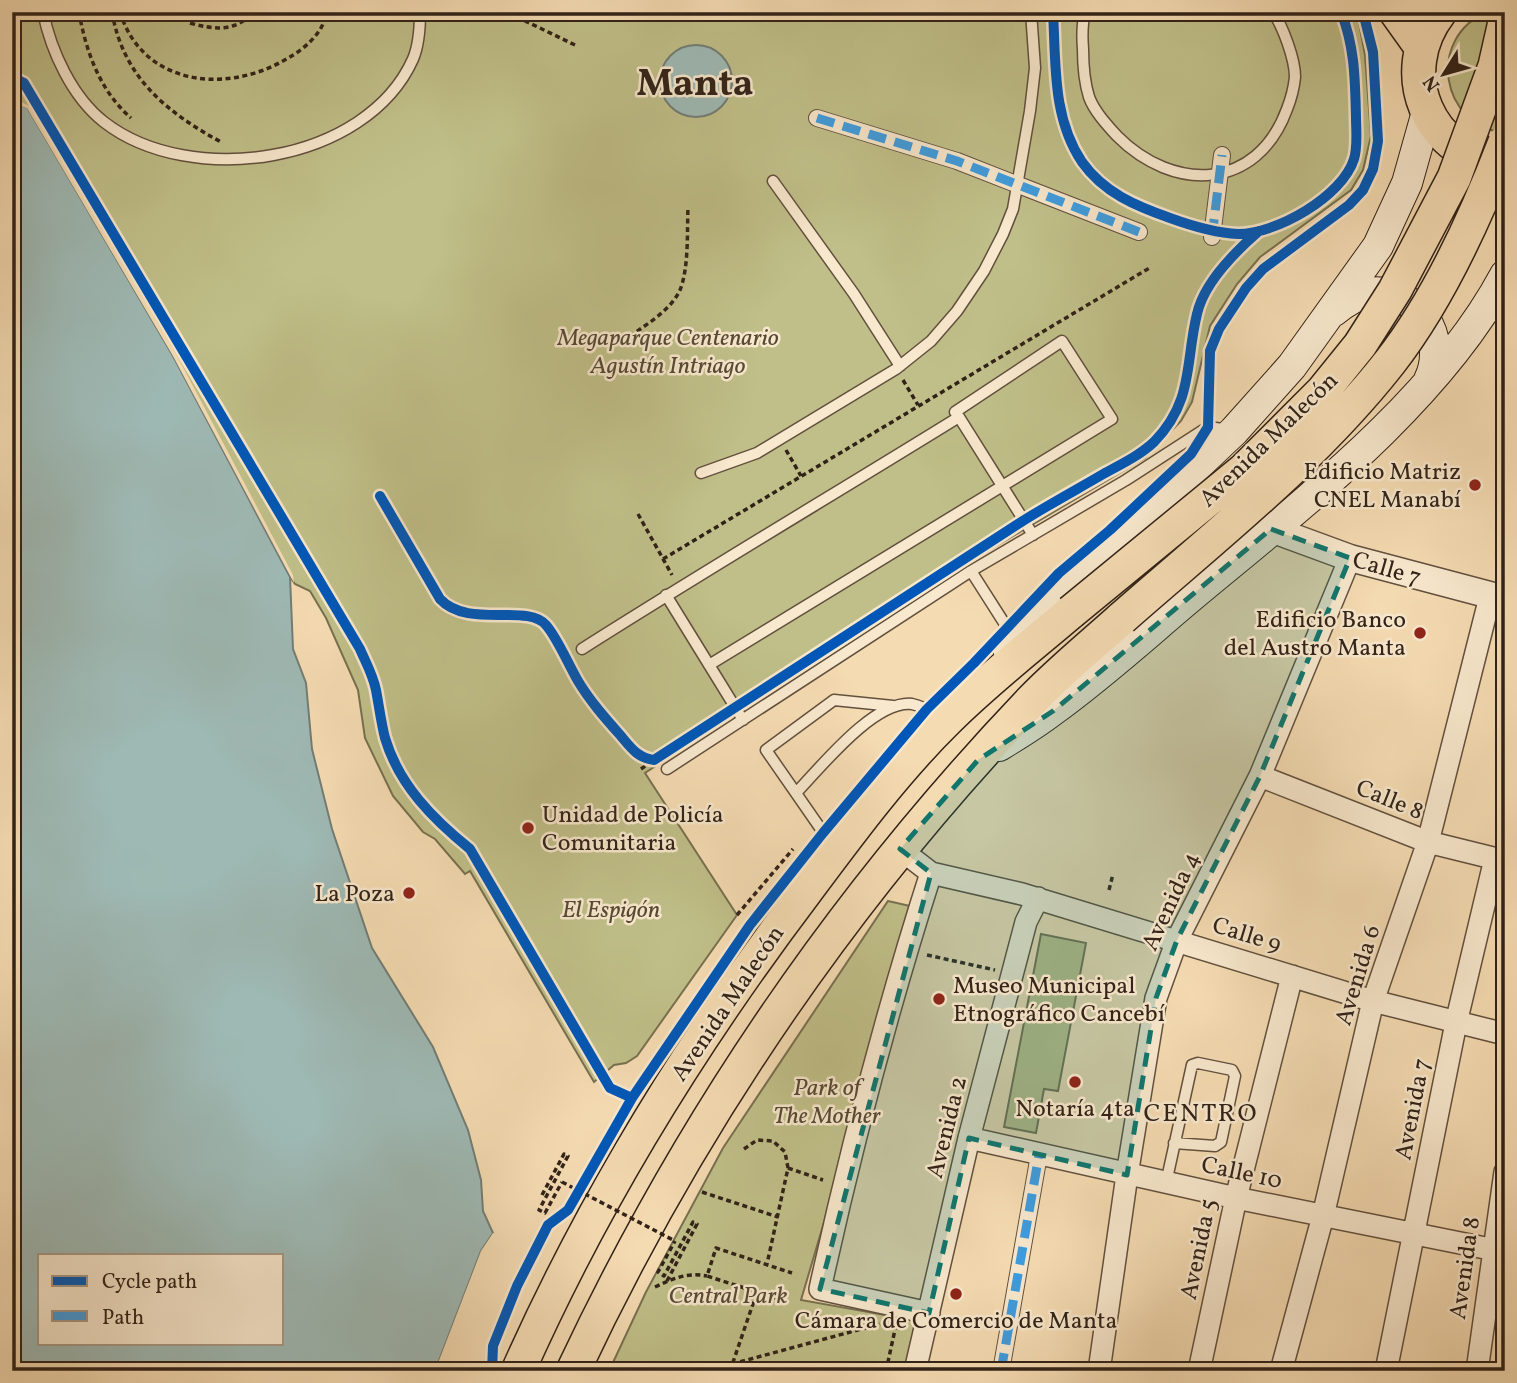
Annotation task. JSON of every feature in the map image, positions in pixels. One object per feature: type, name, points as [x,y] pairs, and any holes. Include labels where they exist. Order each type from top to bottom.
[{"type":"main road","points":[[1396,12],[1421,47]]},
{"type":"main road","points":[[1440,12],[1430,25],[1421,47],[1418,69],[1420,91],[1427,111],[1440,132],[1457,149],[1479,160],[1505,165]]},
{"type":"main road","name":"Avenida Malecón","points":[[518,1371],[545,1310],[642,1131],[761,950],[881,793],[947,720],[1071,612],[1244,470],[1322,392],[1360,345],[1395,290],[1454,178],[1495,65],[1505,22]]},
{"type":"main road","name":"Avenida Malecón","points":[[995,678],[1016,641],[1138,520],[1234,431],[1292,366],[1378,246],[1407,183],[1427,111]]},
{"type":"main road","name":"Avenida Malecón","points":[[573,1371],[657,1207],[729,1085],[815,959],[900,849],[1033,699],[1311,448],[1349,410],[1391,360],[1422,313],[1466,235],[1505,142]]},
{"type":"main road","name":"Avenida Malecón","points":[[978,760],[1053,710],[1271,529],[1346,463],[1426,387],[1462,340],[1505,275]]},
{"type":"main road","points":[[1333,312],[1349,299],[1367,293],[1387,293],[1406,300],[1422,313],[1432,330],[1437,349],[1435,369],[1426,387]]},
{"type":"street","points":[[817,118],[957,161],[1139,232]]},
{"type":"street","points":[[1212,237],[1222,155]]},
{"type":"street","name":"Calle 7","points":[[1271,529],[1350,558],[1498,598]]},
{"type":"street","name":"Avenida 4","points":[[1099,1371],[1156,998],[1177,940],[1260,776],[1350,558]]},
{"type":"street","name":"Avenida 6","points":[[1281,1371],[1323,1216],[1373,1000],[1429,842],[1498,598]]},
{"type":"street","name":"Calle 8","points":[[1260,776],[1429,842],[1500,860]]},
{"type":"street","name":"Calle 9","points":[[900,849],[931,873],[1038,898],[1373,1000],[1505,1034]]},
{"type":"street","name":"Avenida 7","points":[[1386,1371],[1456,1023],[1500,860]]},
{"type":"street","points":[[929,1312],[820,1289],[846,1172],[906,951],[931,873]]},
{"type":"street","name":"Avenida 2","points":[[915,1371],[969,1138],[1026,922],[1038,898]]},
{"type":"street","name":"Avenida 5","points":[[1199,1371],[1236,1198],[1292,976]]},
{"type":"street","name":"Calle 10","points":[[969,1138],[1127,1175],[1499,1250]]},
{"type":"street","points":[[1000,1371],[1039,1155]]},
{"type":"street","name":"Avenida 8","points":[[1477,1371],[1499,1250],[1505,1172]]},
{"type":"lane","points":[[43,12],[49,41],[67,76],[85,102],[103,121],[123,135],[155,149],[229,161],[262,158],[304,149],[360,120],[392,92],[413,59],[420,32],[420,12]]},
{"type":"lane","points":[[701,473],[757,453],[898,367],[931,341],[957,312],[1003,234],[1013,209],[1035,68],[1031,12]]},
{"type":"lane","points":[[1086,12],[1082,41],[1083,69],[1090,99],[1108,127],[1130,149],[1151,163],[1175,173],[1195,176],[1220,175],[1241,166],[1260,153],[1280,128],[1290,102],[1295,76],[1288,46],[1273,12]]},
{"type":"lane","points":[[773,181],[854,294],[898,367]]},
{"type":"lane","points":[[709,665],[1003,486],[1112,419],[1062,341],[955,412],[1003,486],[1033,535]]},
{"type":"lane","points":[[582,649],[959,417]]},
{"type":"lane","points":[[667,769],[971,572],[1208,427],[1234,431]]},
{"type":"lane","points":[[971,572],[1016,641]]},
{"type":"lane","points":[[666,595],[743,720]]},
{"type":"lane","points":[[836,850],[766,750],[834,700],[893,706],[912,704],[947,720]]},
{"type":"lane","points":[[796,793],[857,731],[893,706]]},
{"type":"lane","points":[[1166,1183],[1174,1143],[1192,1065],[1198,1063],[1232,1070],[1236,1076],[1221,1142],[1215,1146],[1174,1143]]},
{"type":"path","points":[[79,12],[94,66],[112,97],[136,122]]},
{"type":"path","points":[[112,12],[120,45],[149,89],[182,119],[225,144]]},
{"type":"path","points":[[120,12],[131,38],[162,67],[199,79],[226,80],[251,76],[293,56],[317,35],[327,12]]},
{"type":"path","points":[[190,23],[222,29],[235,26],[254,12]]},
{"type":"path","points":[[492,12],[515,16],[575,45]]},
{"type":"path","points":[[622,341],[667,308],[680,289],[685,261],[688,207]]},
{"type":"path","points":[[663,559],[1151,267]]},
{"type":"path","points":[[898,367],[918,405]]},
{"type":"path","points":[[780,439],[801,476]]},
{"type":"path","points":[[638,514],[660,554]]},
{"type":"path","points":[[637,753],[643,759],[654,760]]},
{"type":"path","points":[[641,769],[665,753]]},
{"type":"path","points":[[737,915],[793,849]]},
{"type":"path","points":[[1109,890],[1113,874]]},
{"type":"path","points":[[906,951],[996,970]]},
{"type":"path","points":[[744,1149],[757,1140],[773,1141],[785,1152],[788,1168],[767,1264]]},
{"type":"path","points":[[542,1195],[564,1154],[568,1156],[539,1210],[545,1213],[562,1182],[664,1235],[675,1241],[658,1272],[664,1276],[693,1222],[697,1224],[667,1281]]},
{"type":"path","points":[[788,1168],[824,1179],[820,1193]]},
{"type":"path","points":[[574,1200],[587,1178]]},
{"type":"path","points":[[702,1192],[778,1217]]},
{"type":"path","points":[[548,1225],[558,1217]]},
{"type":"path","points":[[707,1276],[716,1248],[792,1273]]},
{"type":"path","points":[[655,1287],[681,1276],[696,1274],[785,1301]]},
{"type":"path","points":[[730,1371],[757,1292]]},
{"type":"path","points":[[886,1371],[898,1319]]},
{"type":"path","points":[[732,1364],[885,1322]]},
{"type":"highlighted area","points":[[1271,529],[1350,558],[1260,776],[1177,940],[1156,998],[1127,1175],[969,1138],[929,1313],[820,1289],[931,873],[900,849],[978,760],[1053,711]]},
{"type":"green space","name":"Megaparque Centenario Agustín Intriago","points":[[12,12],[1357,12],[1365,55],[1371,136],[1363,170],[1351,190],[1260,257],[1237,284],[1210,326],[1192,402],[1181,421],[1145,458],[925,588],[645,773],[737,915],[637,1056],[626,1063],[614,1065],[594,1082],[470,871],[465,874],[435,839],[423,832],[393,796],[365,738],[358,690],[326,618],[310,591],[295,584],[290,577],[173,356],[27,108],[12,103]]},
{"type":"green space","points":[[1487,12],[1505,12],[1505,133],[1483,127],[1466,115],[1455,98],[1449,80],[1449,60],[1455,41],[1468,24]]},
{"type":"green space","name":"Central Park","points":[[888,901],[910,906],[854,1121],[801,1300],[919,1321],[908,1371],[609,1371],[646,1292],[723,1148]]},
{"type":"green space","points":[[1041,934],[1086,943],[1058,1091],[1044,1089],[1036,1133],[1004,1127]]},
{"type":"water","points":[[696,45],[710,48],[722,55],[729,67],[732,81],[729,95],[722,107],[710,114],[696,117],[682,114],[670,107],[663,95],[660,81],[663,67],[670,55],[682,48]]},
{"type":"water","points":[[12,103],[27,107],[173,356],[290,577],[293,649],[306,683],[312,749],[332,829],[372,948],[433,1047],[468,1130],[481,1180],[483,1211],[493,1233],[481,1251],[435,1371],[12,1371]]},
{"type":"pier","points":[[13,99],[30,106],[176,354],[293,575],[294,583],[173,356],[27,108],[12,103]]},
{"type":"pier","points":[[493,1233],[497,1234],[485,1252],[439,1371],[435,1371],[481,1251]]},
{"type":"marked path","points":[[817,118],[957,161],[1139,232]]},
{"type":"marked path","points":[[1212,237],[1222,155]]},
{"type":"marked path","points":[[1001,1371],[1039,1155]]},
{"type":"cycle path","points":[[1053,12],[1060,108],[1072,145],[1091,173],[1111,190],[1145,209],[1195,226],[1238,234],[1270,228],[1306,211],[1336,187],[1354,159],[1356,138],[1353,64],[1341,12]]},
{"type":"cycle path","points":[[492,1371],[493,1346],[517,1286],[548,1225],[568,1210],[632,1098],[750,925],[927,709],[1059,573],[1110,530],[1191,454],[1208,427],[1210,351],[1219,329],[1246,288],[1263,269],[1349,205],[1363,190],[1373,169],[1378,141],[1373,52],[1363,12]]},
{"type":"cycle path","points":[[12,77],[24,83],[360,649],[375,685],[385,738],[408,786],[443,826],[470,849],[610,1088],[632,1098]]},
{"type":"cycle path","points":[[380,496],[440,599],[452,608],[466,613],[525,616],[546,625],[578,681],[598,709],[635,752],[654,760],[1018,524],[1131,459],[1154,442],[1167,427],[1182,396],[1197,314],[1206,290],[1231,258],[1259,231]]},
{"type":"place","name":"Edificio Matriz CNEL Manabí","points":[[1475,485]]},
{"type":"place","name":"Edificio Banco del Austro Manta","points":[[1420,633]]},
{"type":"place","name":"Unidad de Policía Comunitaria","points":[[528,828]]},
{"type":"place","name":"La Poza","points":[[409,893]]},
{"type":"place","name":"Museo Municipal Etnográfico Cancebí","points":[[939,999]]},
{"type":"place","name":"Notaría 4ta","points":[[1075,1082]]},
{"type":"place","name":"Cámara de Comercio de Manta","points":[[956,1294]]},
{"type":"district","name":"Manta","points":[[695,82]]},
{"type":"district","name":"CENTRO","points":[[1201,1112]]},
{"type":"park label","name":"El Espigón","points":[[611,909]]},
{"type":"park label","name":"Park of The Mother","points":[[827,1101]]}]
